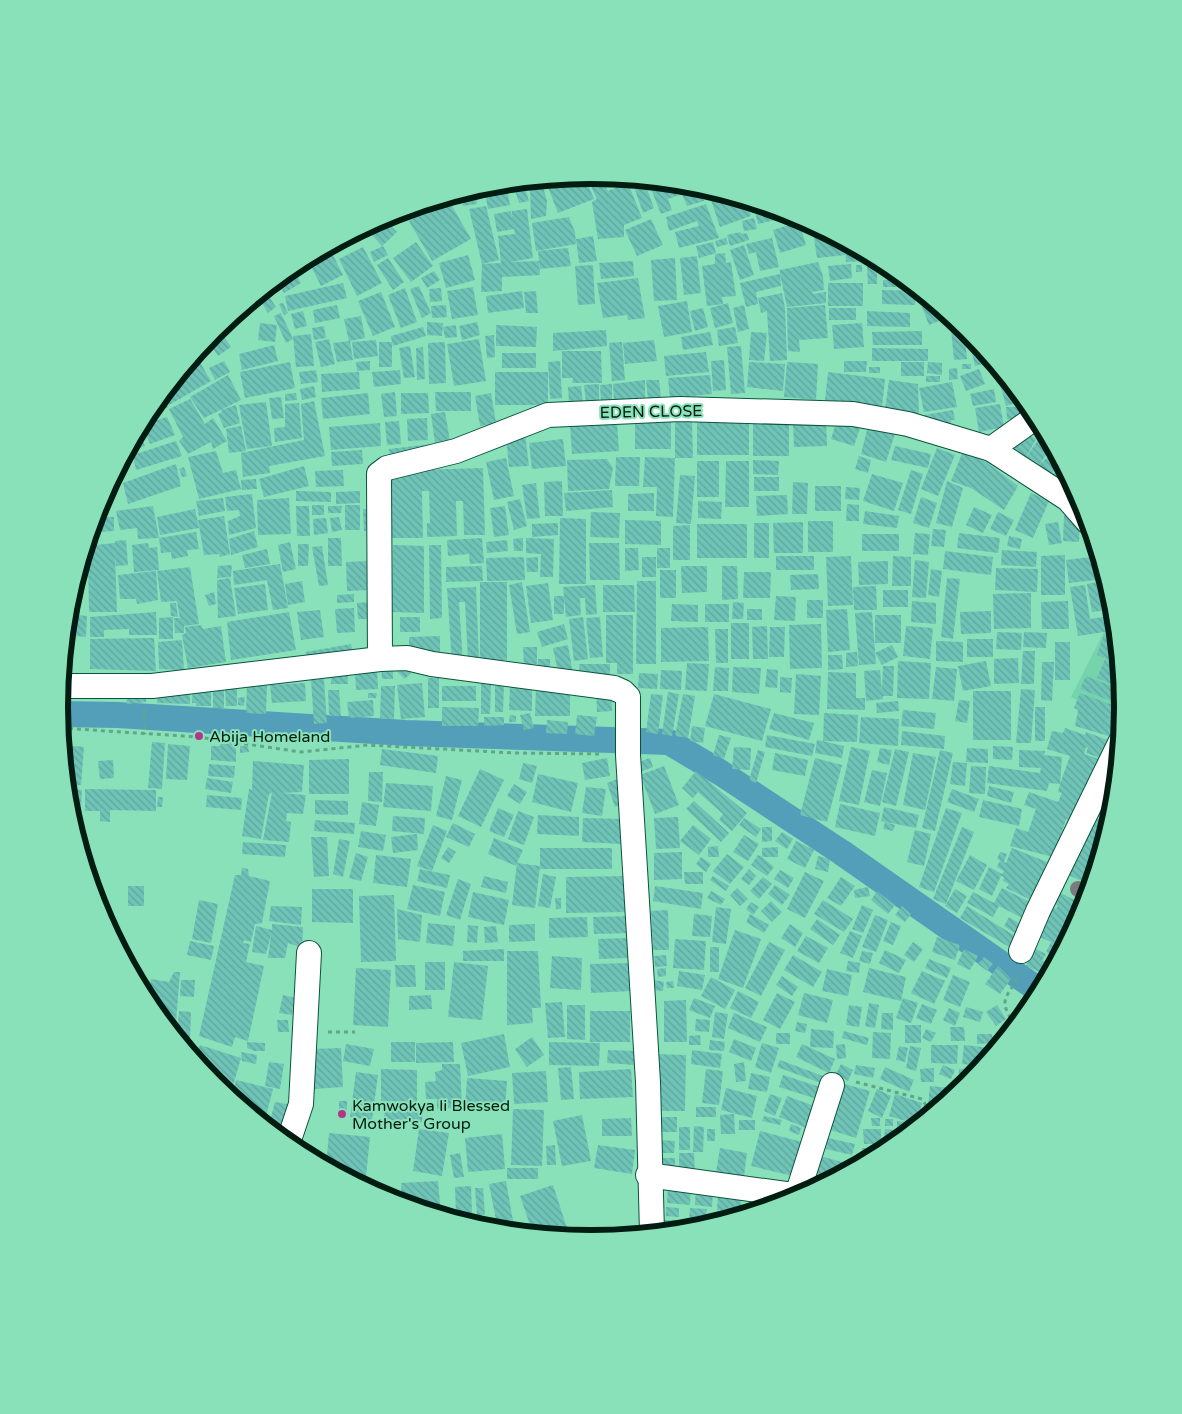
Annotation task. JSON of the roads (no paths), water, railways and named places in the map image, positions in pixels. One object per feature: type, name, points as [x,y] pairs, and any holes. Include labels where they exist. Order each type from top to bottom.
[{"type":"street","name":"EDEN CLOSE","points":[[380,659],[379,474],[387,468],[456,452],[539,416],[680,410],[853,414],[916,427],[990,449],[1068,499],[1075,507]]},
{"type":"street","points":[[990,449],[1030,422]]},
{"type":"street","points":[[69,686],[152,686],[380,659],[407,658],[432,664],[614,688],[623,692],[628,697],[628,755],[648,1082],[648,1175],[652,1227]]},
{"type":"street","points":[[1021,951],[1111,761]]},
{"type":"street","points":[[290,1135],[300,1104],[309,953]]},
{"type":"street","points":[[799,1187],[832,1085]]},
{"type":"street","points":[[648,1175],[784,1194]]},
{"type":"waterway","points":[[68,714],[118,715],[406,733],[669,742],[721,773],[841,852],[1033,986]]},
{"type":"place","name":"Abija Homeland","points":[[199,736]]},
{"type":"place","name":"Kamwokya Ii Blessed Mother's Group","points":[[342,1114]]}]
